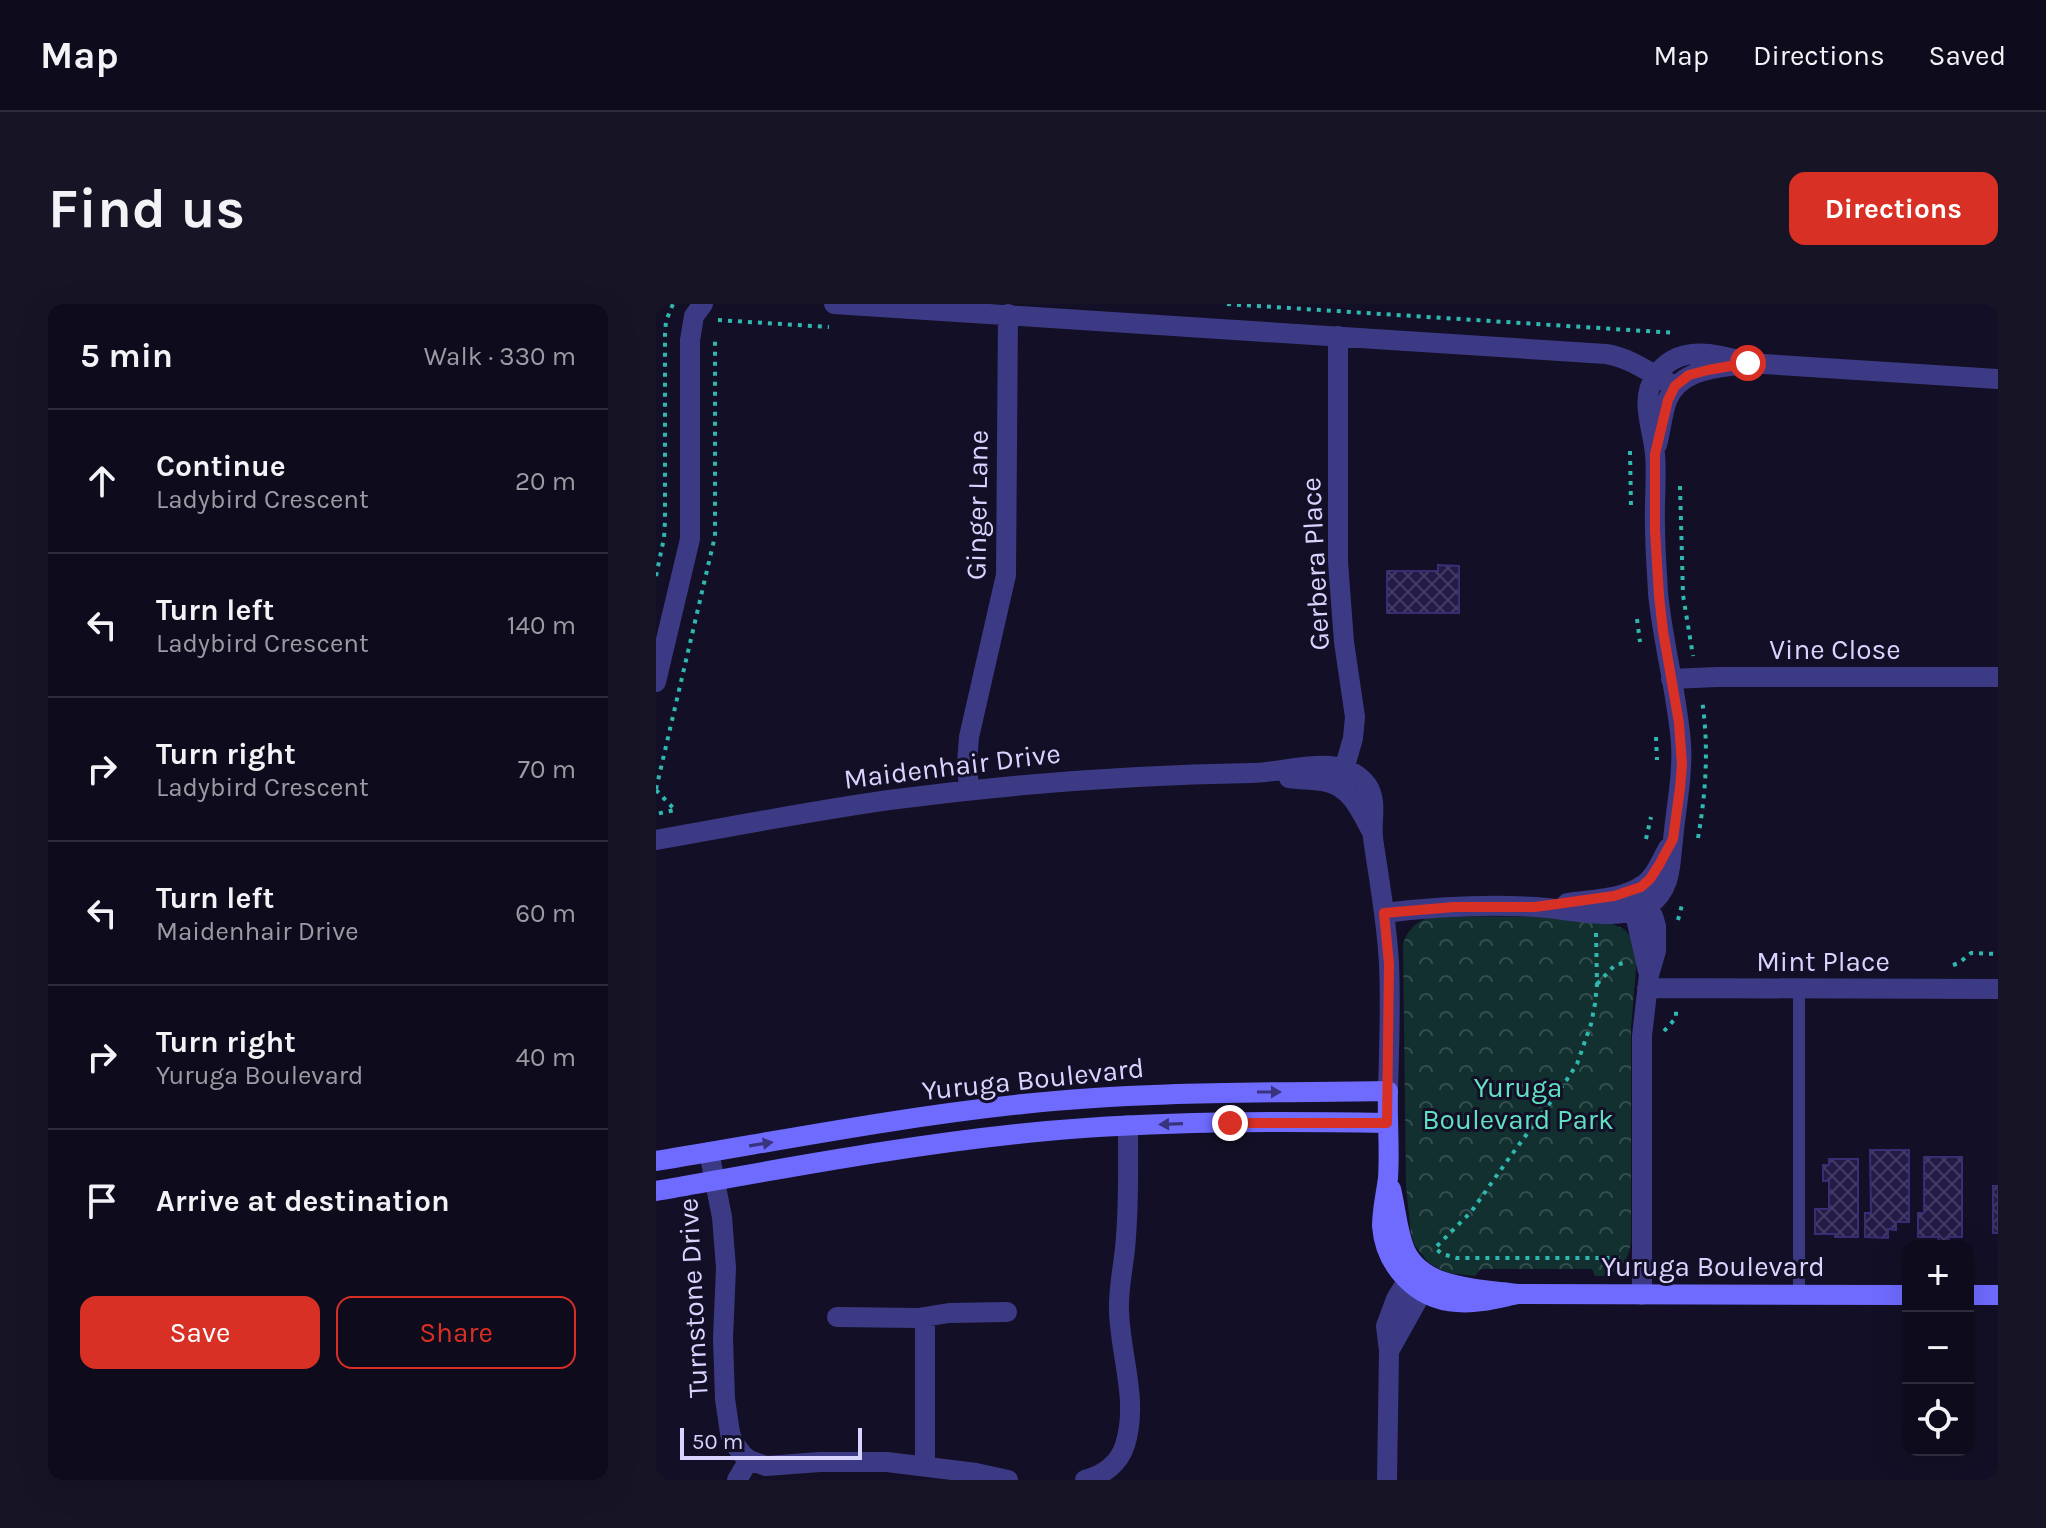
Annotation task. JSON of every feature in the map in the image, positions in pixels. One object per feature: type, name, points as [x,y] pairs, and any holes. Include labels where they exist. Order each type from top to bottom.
[{"type":"street","points":[[834,304],[1606,354],[1630,360],[1675,386]]},
{"type":"street","points":[[656,682],[690,539],[690,340],[694,316],[703,308]]},
{"type":"street","name":"Ginger Lane","points":[[969,790],[969,737],[1006,575],[1008,314]]},
{"type":"street","name":"Gerbera Place","points":[[1338,336],[1338,562],[1344,642],[1355,717],[1353,738],[1342,778]]},
{"type":"street","points":[[1642,1295],[1642,1036],[1648,964],[1636,903],[1641,887],[1650,879],[1673,839],[1682,765],[1679,723],[1659,596],[1655,454],[1648,413],[1648,397],[1655,376],[1681,356],[1715,353],[1748,363],[1998,379]]},
{"type":"street","points":[[1655,454],[1668,400],[1675,386],[1689,375],[1748,363]]},
{"type":"street","name":"Vine Close","points":[[1671,679],[1998,677]]},
{"type":"street","name":"Maidenhair Drive","points":[[656,840],[827,809],[969,790],[1120,777],[1258,773],[1323,766],[1337,766],[1342,778]]},
{"type":"street","points":[[1342,778],[1358,776],[1370,791],[1374,813],[1372,832],[1389,964],[1388,1176],[1383,1215],[1385,1243],[1399,1273],[1418,1282],[1389,1351],[1387,1480]]},
{"type":"street","points":[[1535,907],[1614,896],[1636,903]]},
{"type":"street","points":[[1384,913],[1454,907],[1535,907],[1623,913],[1636,903]]},
{"type":"street","name":"Mint Place","points":[[1648,981],[1676,989],[1998,989]]},
{"type":"street","name":"Yuruga Boulevard","points":[[656,1161],[959,1112],[1080,1099],[1253,1092],[1388,1091]]},
{"type":"street","name":"Yuruga Boulevard","points":[[656,1191],[983,1138],[1128,1125],[1387,1123]]},
{"type":"street","points":[[1085,1480],[1108,1476],[1122,1455],[1129,1427],[1129,1389],[1119,1324],[1127,1229],[1128,1125]]},
{"type":"street","name":"Turnstone Drive","points":[[709,1152],[722,1217],[726,1268],[723,1338],[725,1399],[733,1442],[749,1460]]},
{"type":"street","name":"Yuruga Boulevard","points":[[1418,1282],[1455,1302],[1518,1294],[1902,1295]]},
{"type":"street","points":[[1974,1295],[1998,1295]]},
{"type":"street","points":[[837,1317],[925,1317],[949,1313],[1007,1312]]},
{"type":"street","points":[[925,1317],[925,1466]]},
{"type":"street","points":[[737,1480],[749,1460],[766,1466],[853,1461],[925,1466],[1008,1480]]},
{"type":"lane","points":[[1799,989],[1799,1294]]},
{"type":"path","points":[[656,576],[665,521],[665,334],[673,304]]},
{"type":"path","points":[[1227,304],[1705,335],[1704,353]]},
{"type":"path","points":[[703,308],[841,328]]},
{"type":"path","points":[[656,814],[675,810],[656,789],[714,544],[715,335]]},
{"type":"path","points":[[1630,448],[1631,506]]},
{"type":"path","points":[[1680,484],[1683,595],[1702,703],[1707,757],[1695,850]]},
{"type":"path","points":[[1636,615],[1640,643]]},
{"type":"path","points":[[1656,735],[1657,772]]},
{"type":"path","points":[[1646,839],[1652,810]]},
{"type":"path","points":[[1676,928],[1686,890]]},
{"type":"path","points":[[1595,913],[1596,994],[1591,1024],[1577,1064],[1471,1212],[1435,1248],[1442,1254],[1457,1258],[1642,1257]]},
{"type":"path","points":[[1664,1031],[1676,1018],[1676,989]]},
{"type":"green space","name":"Yuruga Boulevard Park","points":[[1435,916],[1569,917],[1605,921],[1624,929],[1631,937],[1637,957],[1631,1028],[1631,1239],[1625,1261],[1610,1274],[1595,1276],[1592,1269],[1481,1269],[1475,1276],[1448,1273],[1429,1263],[1415,1246],[1406,1187],[1403,944],[1414,926]]},
{"type":"building","points":[[1438,565],[1459,566],[1459,613],[1387,613],[1387,571],[1438,571]]},
{"type":"building","points":[[1870,1150],[1909,1150],[1909,1222],[1896,1222],[1896,1230],[1888,1229],[1888,1238],[1865,1237],[1865,1213],[1871,1213]]},
{"type":"building","points":[[1924,1157],[1962,1157],[1962,1237],[1939,1240],[1938,1237],[1918,1237],[1918,1213],[1924,1213]]},
{"type":"building","points":[[1829,1159],[1858,1159],[1858,1237],[1815,1234],[1815,1209],[1829,1209],[1829,1181],[1823,1181],[1823,1165],[1829,1165]]},
{"type":"building","points":[[1993,1186],[1998,1186],[1998,1233],[1993,1233]]},
{"type":"route","points":[[1230,1123],[1387,1123],[1390,1023],[1384,913],[1454,907],[1535,907],[1614,896],[1641,887],[1650,879],[1673,839],[1682,765],[1679,723],[1659,596],[1655,454],[1668,400],[1675,386],[1689,375],[1748,363]]}]
